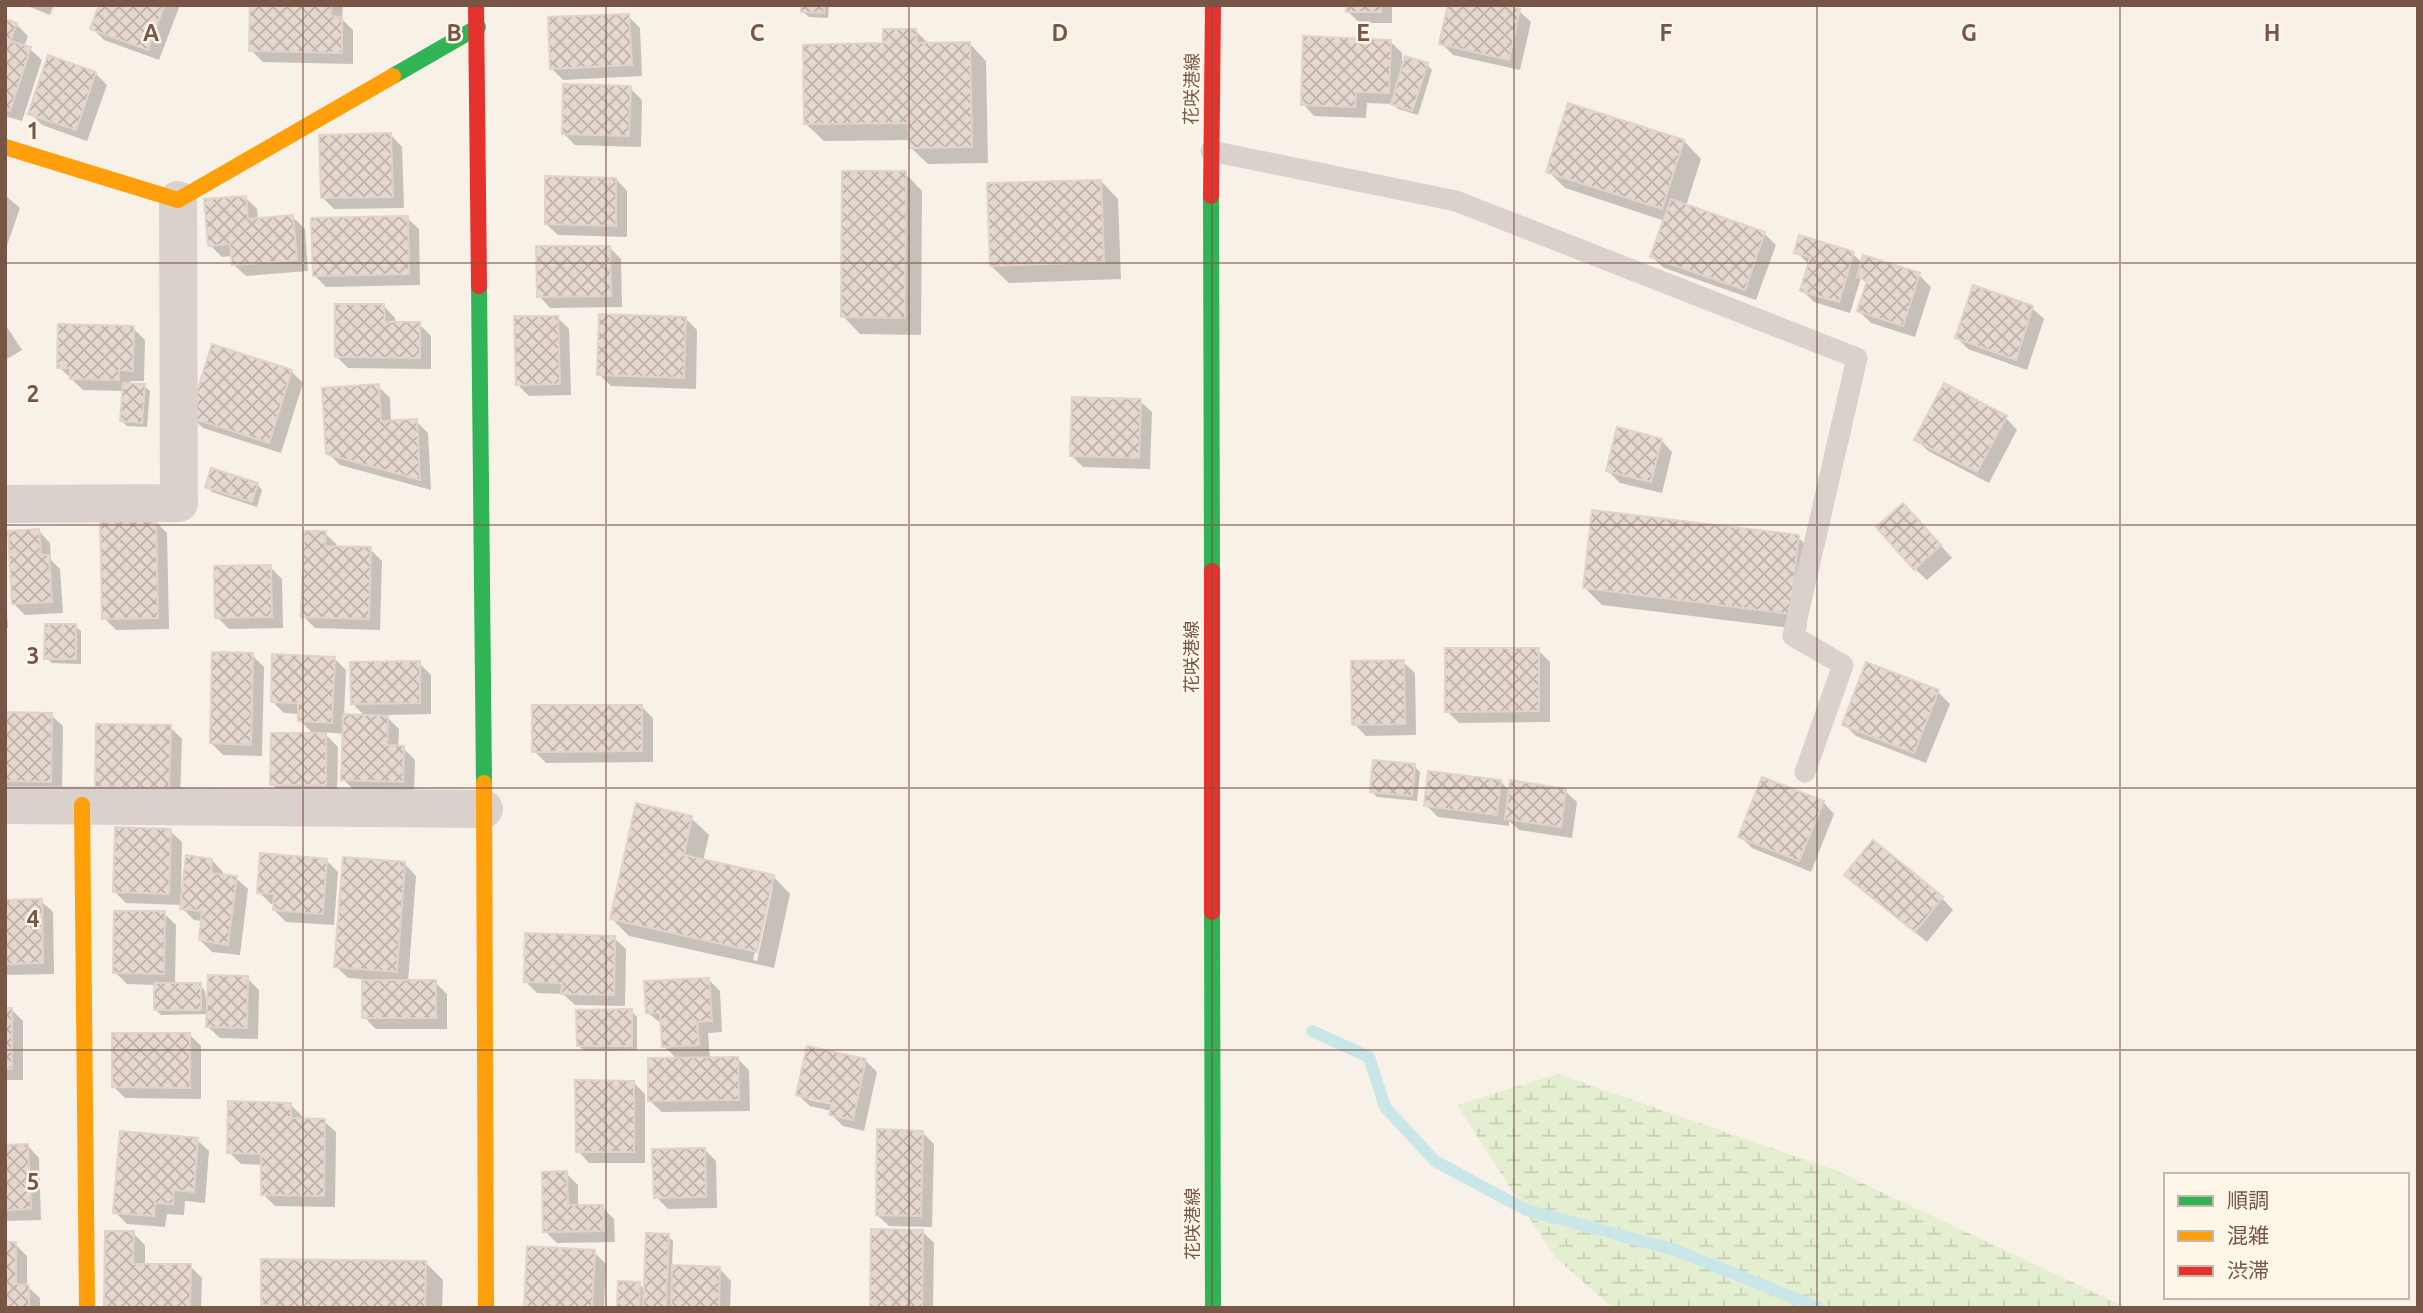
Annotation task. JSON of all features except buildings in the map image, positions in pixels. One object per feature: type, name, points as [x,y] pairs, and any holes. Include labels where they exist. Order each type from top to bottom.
[{"type":"street","points":[[476,5],[486,1308]]},
{"type":"street","name":"花咲港線","points":[[1213,5],[1213,1308]]},
{"type":"street","points":[[5,147],[178,201],[478,27]]},
{"type":"street","points":[[5,504],[179,503],[178,201]]},
{"type":"street","points":[[5,805],[484,809]]},
{"type":"street","points":[[82,805],[87,1308]]},
{"type":"lane","points":[[1211,151],[1456,201],[1857,358],[1793,636],[1843,665],[1805,772]]},
{"type":"green space","points":[[1558,1074],[1835,1170],[2127,1308],[1613,1308],[1555,1257],[1457,1105]]},
{"type":"waterway","points":[[1312,1031],[1369,1057],[1385,1107],[1435,1161],[1526,1210],[1675,1250],[1819,1308]]},
{"type":"traffic: fast","points":[[393,76],[478,27]]},
{"type":"traffic: fast","points":[[1211,196],[1212,571]]},
{"type":"traffic: fast","points":[[479,286],[484,783]]},
{"type":"traffic: fast","points":[[1212,912],[1213,1308]]},
{"type":"traffic: slow","points":[[5,147],[178,200],[393,76]]},
{"type":"traffic: slow","points":[[484,783],[486,1308]]},
{"type":"traffic: slow","points":[[82,805],[87,1308]]},
{"type":"traffic: jam","points":[[476,5],[479,286]]},
{"type":"traffic: jam","points":[[1211,196],[1213,5]]},
{"type":"traffic: jam","points":[[1212,571],[1212,912]]}]
